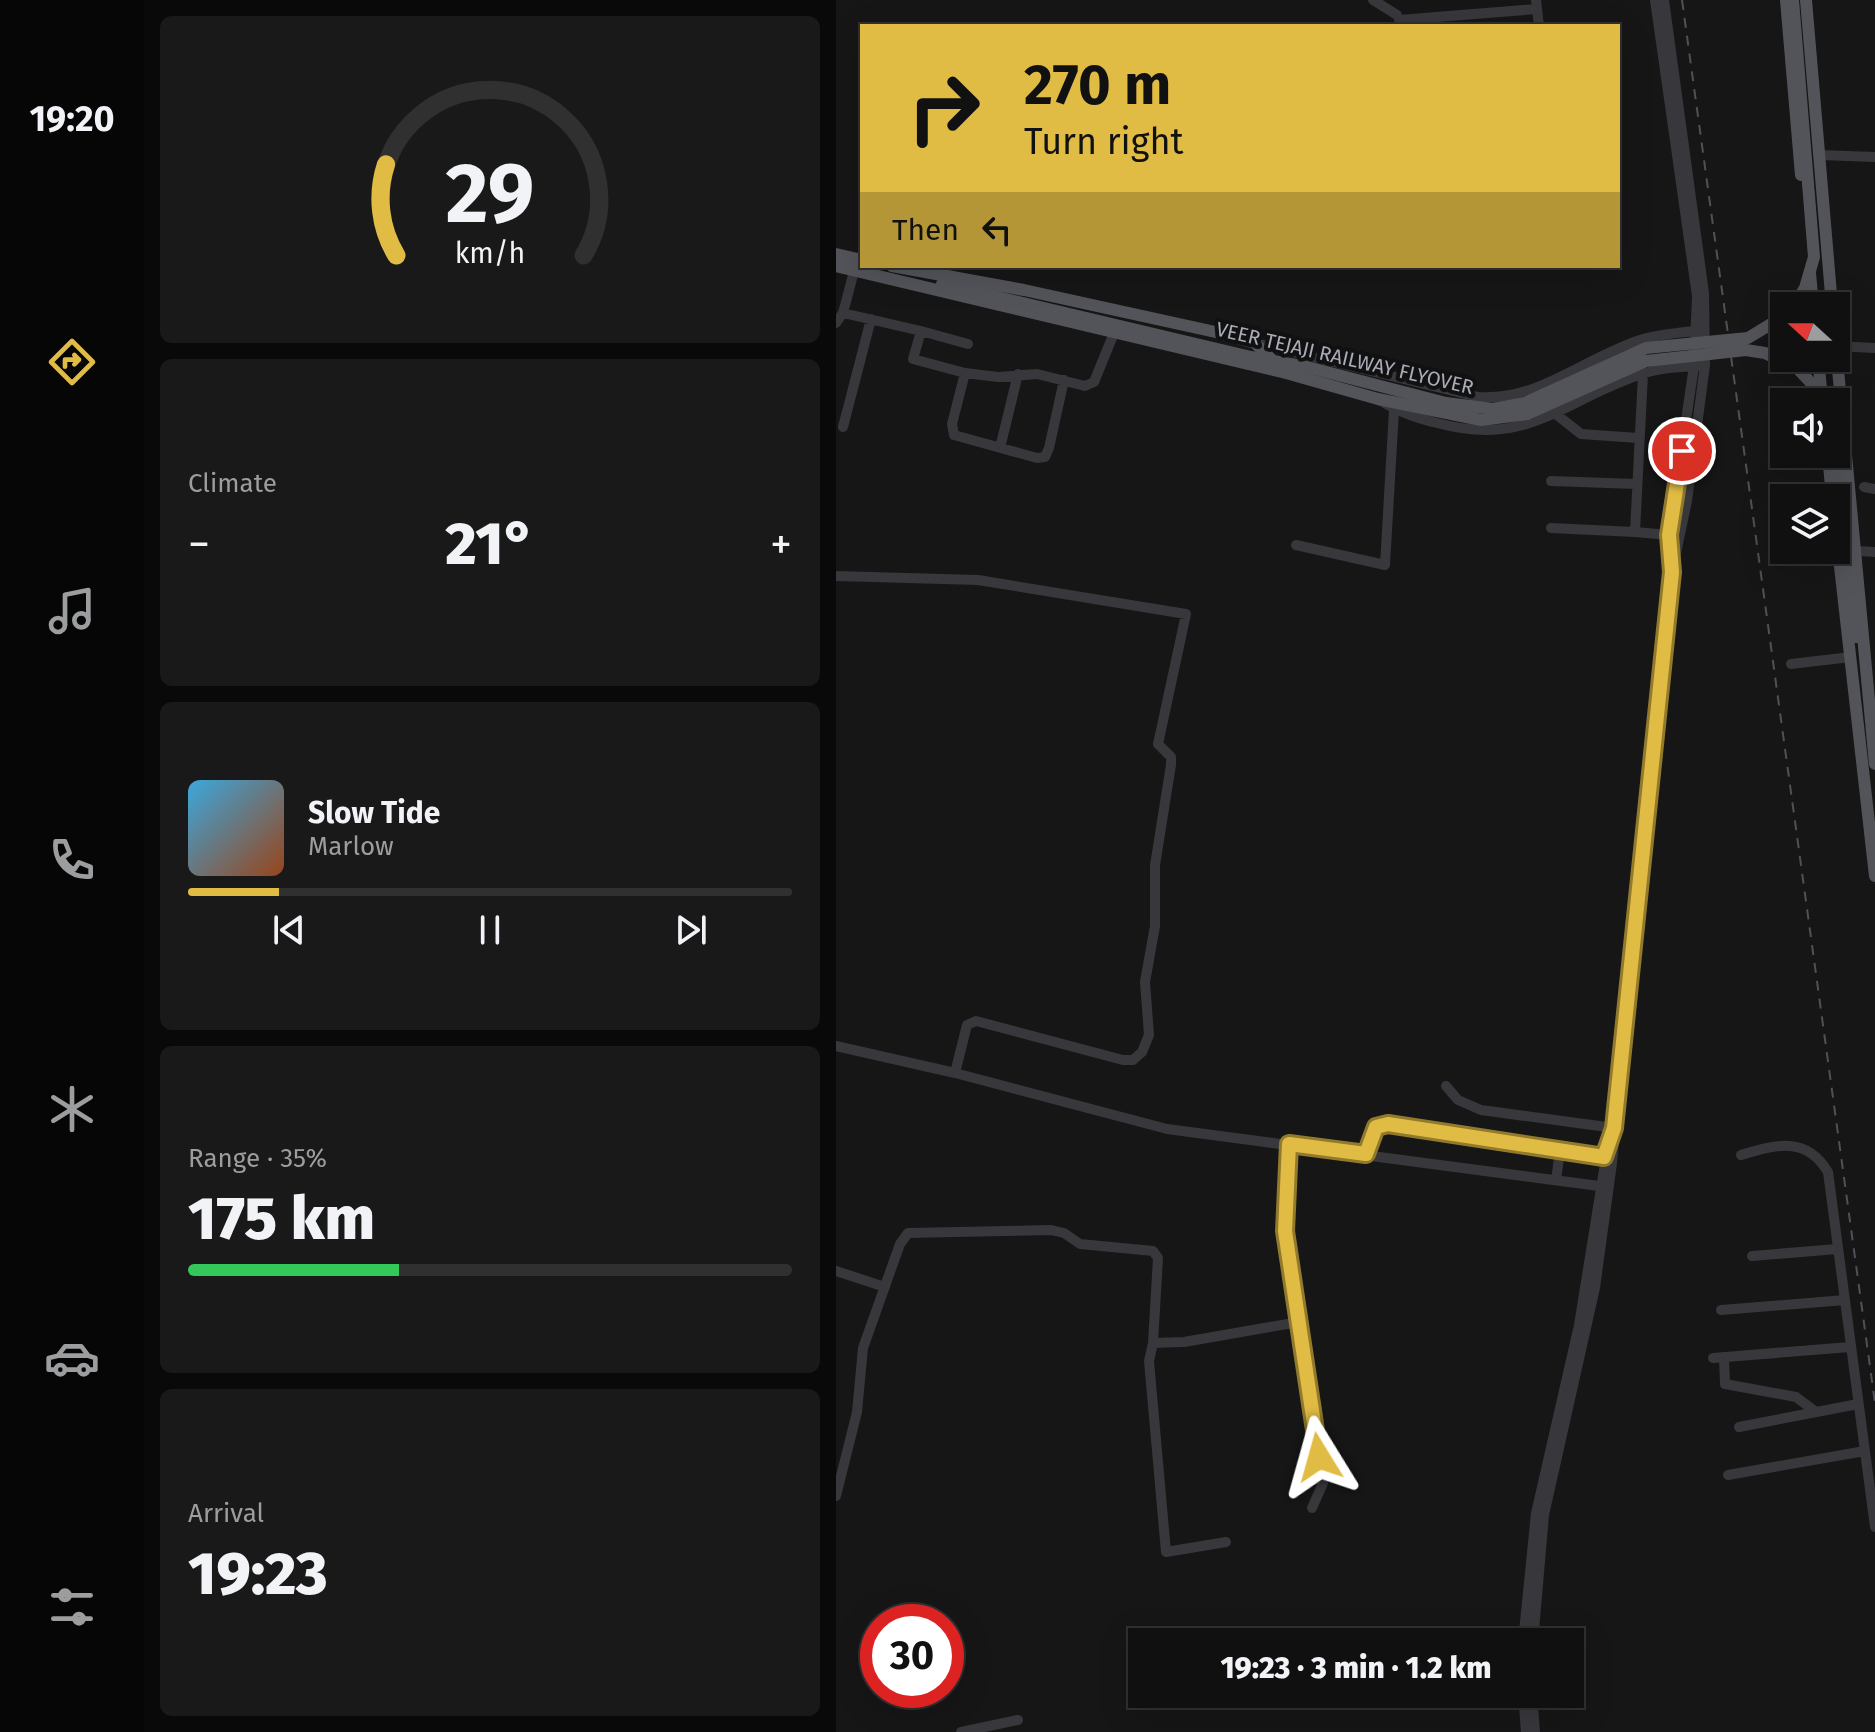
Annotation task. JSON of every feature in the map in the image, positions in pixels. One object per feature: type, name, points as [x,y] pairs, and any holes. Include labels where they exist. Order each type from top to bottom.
[{"type":"main road","points":[[1786,0],[1812,292]]},
{"type":"main road","points":[[1793,0],[1814,257],[1803,292]]},
{"type":"main road","points":[[1806,0],[1831,292]]},
{"type":"main road","points":[[836,254],[860,260]]},
{"type":"main road","points":[[836,266],[1024,290],[1255,343],[1286,373]]},
{"type":"main road","points":[[892,271],[1114,333],[1286,373],[1378,399],[1481,420],[1503,419],[1552,405],[1646,361],[1746,350],[1765,353],[1797,368],[1816,388]]},
{"type":"main road","name":"VEER TEJAJI RAILWAY FLYOVER","points":[[892,271],[1251,357],[1307,367],[1446,403],[1493,409],[1525,403],[1646,348],[1748,338],[1770,325]]},
{"type":"main road","points":[[1839,372],[1869,683],[1875,876]]},
{"type":"main road","points":[[1839,468],[1856,696],[1875,764]]},
{"type":"main road","points":[[1841,564],[1854,655],[1869,683]]},
{"type":"street","points":[[1373,0],[1399,20],[1537,5]]},
{"type":"street","points":[[1394,0],[1399,20]]},
{"type":"street","points":[[1655,0],[1670,81]]},
{"type":"street","points":[[1534,1628],[1544,1515],[1595,1288],[1672,572],[1687,501],[1700,366],[1702,330],[1670,81],[1664,0]]},
{"type":"street","points":[[1820,155],[1875,157]]},
{"type":"street","points":[[836,323],[843,313],[853,275]]},
{"type":"street","points":[[843,313],[968,344]]},
{"type":"street","points":[[843,427],[871,319]]},
{"type":"street","points":[[1255,343],[1478,397],[1499,399],[1537,390],[1641,339],[1702,330]]},
{"type":"street","points":[[921,331],[913,359],[965,373],[998,377],[1018,374],[1085,386],[1094,382],[1114,333]]},
{"type":"street","points":[[1850,347],[1875,348]]},
{"type":"street","points":[[1378,399],[1394,410],[1480,432],[1527,426],[1643,374],[1700,366]]},
{"type":"street","points":[[1672,572],[1669,535],[1700,366]]},
{"type":"street","points":[[965,373],[952,424],[954,435],[1045,457],[1064,380]]},
{"type":"street","points":[[1000,448],[1018,374]]},
{"type":"street","points":[[1635,532],[1643,374]]},
{"type":"street","points":[[1296,545],[1385,565],[1394,410]]},
{"type":"street","points":[[1557,415],[1581,434],[1638,438]]},
{"type":"street","points":[[1551,481],[1636,484]]},
{"type":"street","points":[[1551,528],[1669,535]]},
{"type":"street","points":[[1858,551],[1875,552]]},
{"type":"street","points":[[836,576],[978,580],[1186,614],[1158,744],[1171,757],[1171,765],[1155,865],[1155,926],[1145,982],[1147,1043],[1139,1058],[1123,1060],[976,1021],[967,1025],[955,1073]]},
{"type":"street","points":[[1791,664],[1854,655]]},
{"type":"street","points":[[836,1046],[955,1073],[1152,1126],[1599,1186]]},
{"type":"street","points":[[1446,1086],[1458,1100],[1481,1110],[1614,1128]]},
{"type":"street","points":[[1366,1154],[1376,1127],[1388,1124],[1604,1157]]},
{"type":"street","points":[[1524,1628],[1536,1513],[1579,1325],[1604,1157],[1614,1128]]},
{"type":"street","points":[[1741,1155],[1783,1143],[1823,1164],[1828,1172],[1858,1404],[1865,1451],[1871,1465],[1875,1527]]},
{"type":"street","points":[[1289,1144],[1283,1208],[1323,1483],[1312,1508]]},
{"type":"street","points":[[1556,1180],[1560,1151]]},
{"type":"street","points":[[836,1496],[857,1412],[863,1348],[900,1244],[913,1231],[1059,1231],[1080,1244],[1156,1253],[1153,1343],[1149,1361],[1166,1552],[1226,1542]]},
{"type":"street","points":[[1752,1256],[1837,1249]]},
{"type":"street","points":[[836,1271],[885,1287]]},
{"type":"street","points":[[1721,1310],[1845,1300]]},
{"type":"street","points":[[1153,1343],[1184,1342],[1299,1322]]},
{"type":"street","points":[[1816,1412],[1789,1395],[1725,1384],[1719,1358],[1850,1347]]},
{"type":"street","points":[[1739,1427],[1858,1404]]},
{"type":"street","points":[[1728,1475],[1865,1451]]},
{"type":"street","points":[[1524,1708],[1526,1732]]},
{"type":"street","points":[[1533,1708],[1535,1732]]},
{"type":"street","points":[[961,1732],[1018,1720]]},
{"type":"railway","points":[[1682,0],[1875,1403]]},
{"type":"route","points":[[1319,1457],[1285,1231],[1284,1184],[1289,1144],[1366,1154],[1376,1127],[1388,1124],[1604,1157],[1614,1128],[1652,738],[1672,572],[1669,535],[1682,451]]}]
